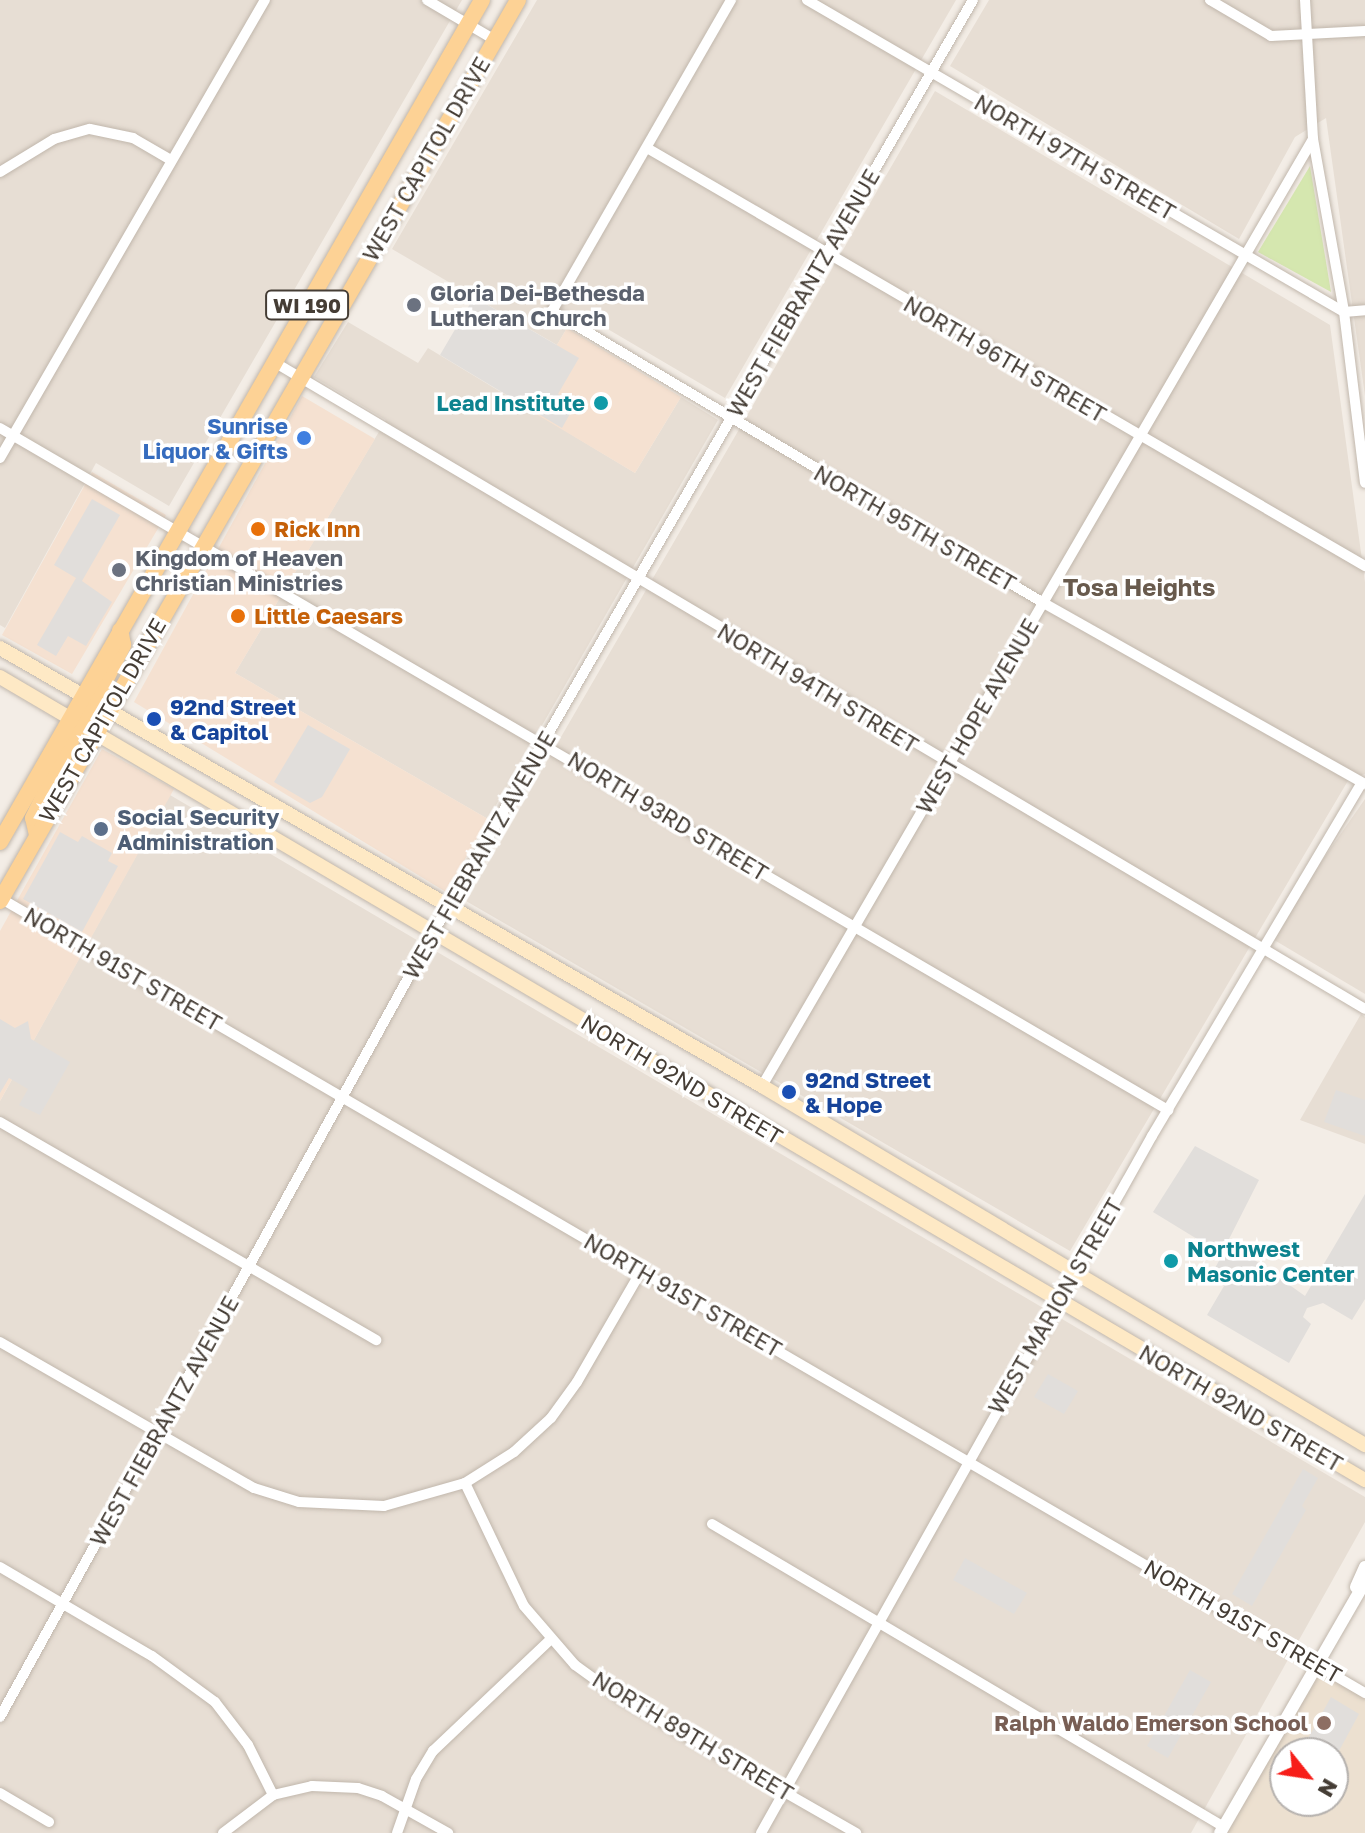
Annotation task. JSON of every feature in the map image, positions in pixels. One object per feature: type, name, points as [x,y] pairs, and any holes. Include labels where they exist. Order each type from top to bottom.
[{"type":"main road","name":"WEST CAPITOL DRIVE","points":[[95,702],[120,629],[482,0]]},
{"type":"main road","name":"WEST CAPITOL DRIVE","points":[[0,842],[203,543],[518,0]]},
{"type":"main road","name":"NORTH 92ND STREET","points":[[0,648],[762,1086],[1365,1445]]},
{"type":"main road","name":"NORTH 92ND STREET","points":[[0,677],[1365,1480]]},
{"type":"main road","points":[[82,723],[95,702]]},
{"type":"main road","name":"WEST CAPITOL DRIVE","points":[[0,899],[37,835],[82,723]]},
{"type":"street","points":[[0,458],[265,0]]},
{"type":"street","points":[[427,0],[495,40]]},
{"type":"street","points":[[647,148],[731,0]]},
{"type":"street","name":"NORTH 97TH STREET","points":[[807,0],[1344,312]]},
{"type":"street","name":"WEST FIEBRANTZ AVENUE","points":[[0,1717],[434,931],[973,0]]},
{"type":"street","points":[[1210,0],[1271,36],[1365,31]]},
{"type":"street","points":[[1305,0],[1310,36],[1313,139],[1344,312],[1365,483]]},
{"type":"street","points":[[0,172],[54,139],[90,129],[133,138],[171,160]]},
{"type":"street","name":"WEST HOPE AVENUE","points":[[762,1086],[1313,139]]},
{"type":"street","name":"NORTH 96TH STREET","points":[[647,148],[825,255],[1365,566]]},
{"type":"street","name":"NORTH 95TH STREET","points":[[647,148],[552,311],[730,420],[1362,784]]},
{"type":"street","points":[[1344,312],[1365,310]]},
{"type":"street","name":"NORTH 94TH STREET","points":[[274,362],[637,581],[1365,1009]]},
{"type":"street","name":"NORTH 93RD STREET","points":[[0,428],[544,742],[1168,1110]]},
{"type":"street","name":"WEST MARION STREET","points":[[761,1833],[967,1460],[1263,947],[1362,784]]},
{"type":"street","name":"NORTH 91ST STREET","points":[[0,899],[1365,1693]]},
{"type":"street","points":[[0,1122],[376,1340]]},
{"type":"street","points":[[0,1342],[254,1488],[299,1502],[384,1506],[423,1499],[465,1483],[514,1452],[551,1418],[641,1271]]},
{"type":"street","name":"NORTH 89TH STREET","points":[[465,1483],[524,1606],[550,1640],[622,1699],[856,1833]]},
{"type":"street","points":[[712,1524],[1222,1830],[1317,1664],[1349,1605],[1365,1567]]},
{"type":"street","points":[[0,1567],[173,1670],[215,1702],[248,1745],[273,1795]]},
{"type":"street","points":[[1349,1605],[1365,1582]]},
{"type":"street","points":[[397,1833],[404,1807],[433,1751],[550,1640]]},
{"type":"street","points":[[223,1833],[273,1795],[312,1786],[358,1788],[404,1807],[448,1833]]},
{"type":"street","points":[[0,1793],[49,1822]]},
{"type":"shaded area","points":[[0,0],[462,0],[169,506],[96,463],[5,628],[0,625]]},
{"type":"shaded area","points":[[537,0],[956,0],[725,398],[577,311],[557,345],[392,249]]},
{"type":"shaded area","points":[[989,0],[1365,0],[1365,396],[1326,118],[1295,137],[1239,239],[950,66]]},
{"type":"shaded area","points":[[935,91],[1330,325],[1365,582],[1365,774],[1349,779],[1070,1251],[466,901]]},
{"type":"shaded area","points":[[474,297],[579,358],[558,394],[575,405],[562,428],[440,355]]},
{"type":"shaded area","points":[[348,322],[418,363],[428,348],[635,473],[681,397],[718,420],[488,819],[235,673],[386,420],[314,377]]},
{"type":"shaded area","points":[[567,328],[681,397],[635,473],[521,405]]},
{"type":"shaded area","points":[[302,396],[375,439],[235,673],[488,819],[446,892],[134,702]]},
{"type":"shaded area","points":[[92,472],[166,515],[72,674],[2,635]]},
{"type":"shaded area","points":[[92,499],[120,515],[82,581],[112,602],[86,646],[68,636],[56,656],[37,645],[76,578],[54,565]]},
{"type":"shaded area","points":[[308,725],[350,749],[322,797],[310,803],[274,782]]},
{"type":"shaded area","points":[[102,749],[174,789],[0,1101],[0,931]]},
{"type":"shaded area","points":[[170,795],[1365,1497],[1365,1522],[1191,1833],[0,1833],[0,1101]]},
{"type":"shaded area","points":[[1365,799],[1365,994],[1269,937]]},
{"type":"shaded area","points":[[60,832],[78,842],[82,836],[112,853],[108,861],[118,866],[82,932],[23,899]]},
{"type":"shaded area","points":[[1361,1014],[1365,1017],[1365,1144],[1300,1120]]},
{"type":"shaded area","points":[[0,1019],[15,1028],[28,1021],[31,1039],[70,1062],[40,1115],[19,1105],[28,1089],[9,1078],[0,1093]]},
{"type":"shaded area","points":[[1336,1090],[1365,1100],[1365,1136],[1324,1122]]},
{"type":"shaded area","points":[[1195,1146],[1259,1180],[1228,1241],[1305,1296],[1365,1194],[1365,1299],[1352,1320],[1323,1303],[1307,1308],[1303,1317],[1311,1324],[1289,1363],[1207,1315],[1224,1286],[1210,1277],[1220,1259],[1200,1247],[1202,1242],[1153,1212]]},
{"type":"shaded area","points":[[1048,1374],[1078,1391],[1064,1414],[1034,1397]]},
{"type":"shaded area","points":[[1303,1469],[1318,1478],[1302,1506],[1306,1510],[1252,1606],[1232,1594]]},
{"type":"shaded area","points":[[965,1558],[1027,1593],[1014,1614],[953,1580]]},
{"type":"shaded area","name":"Ralph Waldo Emerson School","points":[[1317,1664],[1365,1693],[1365,1833],[1220,1833],[1269,1748],[1269,1817],[1349,1817],[1349,1737],[1275,1737]]},
{"type":"shaded area","points":[[1190,1670],[1211,1682],[1168,1758],[1147,1746]]},
{"type":"shaded area","points":[[1331,1697],[1359,1714],[1347,1737],[1309,1737]]},
{"type":"green space","points":[[1310,166],[1331,292],[1258,252]]},
{"type":"place","name":"Gloria Dei-Bethesda Lutheran Church","points":[[414,305]]},
{"type":"place","name":"Lead Institute","points":[[601,403]]},
{"type":"place","name":"Sunrise Liquor & Gifts","points":[[304,438]]},
{"type":"place","name":"Rick Inn","points":[[258,529]]},
{"type":"place","name":"Kingdom of Heaven Christian Ministries","points":[[119,570]]},
{"type":"place","name":"Little Caesars","points":[[238,616]]},
{"type":"place","name":"92nd Street & Capitol","points":[[154,719]]},
{"type":"place","name":"Social Security Administration","points":[[101,829]]},
{"type":"place","name":"92nd Street & Hope","points":[[789,1092]]},
{"type":"place","name":"Northwest Masonic Center","points":[[1171,1261]]},
{"type":"place","name":"Ralph Waldo Emerson School","points":[[1324,1723]]},
{"type":"district","name":"Tosa Heights","points":[[1139,587]]}]
